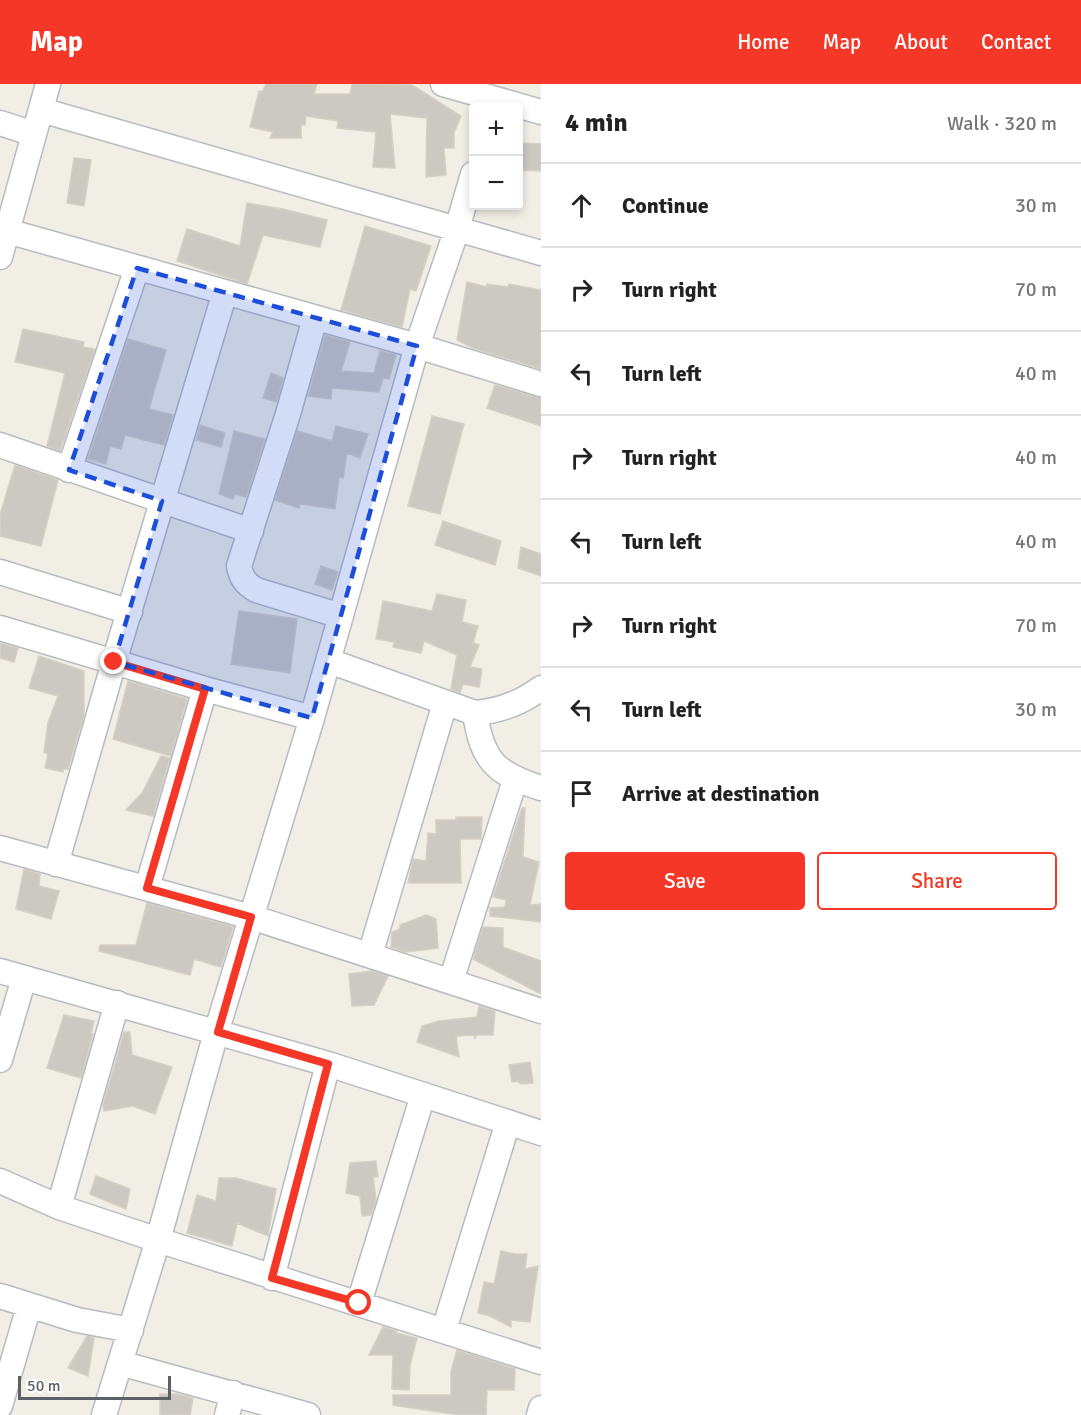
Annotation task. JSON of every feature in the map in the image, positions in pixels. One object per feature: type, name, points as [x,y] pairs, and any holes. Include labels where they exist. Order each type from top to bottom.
[{"type":"street","points":[[0,257],[7,231],[8,193],[34,134],[48,84]]},
{"type":"street","points":[[443,84],[497,96],[541,112]]},
{"type":"street","points":[[41,110],[541,254]]},
{"type":"street","points":[[0,123],[34,134]]},
{"type":"street","points":[[104,1415],[329,661],[417,346],[469,190]]},
{"type":"street","points":[[7,231],[417,346],[541,384]]},
{"type":"street","points":[[69,470],[137,267]]},
{"type":"street","points":[[56,864],[225,292]]},
{"type":"street","points":[[315,318],[288,414],[239,566],[243,579],[248,586],[256,590],[341,616]]},
{"type":"street","points":[[0,445],[251,531]]},
{"type":"street","points":[[0,572],[129,612]]},
{"type":"street","points":[[0,628],[312,718]]},
{"type":"street","points":[[329,661],[475,713],[493,712],[541,688]]},
{"type":"street","points":[[147,888],[205,689]]},
{"type":"street","points":[[370,955],[445,703]]},
{"type":"street","points":[[475,713],[479,738],[496,766],[515,780],[541,788]]},
{"type":"street","points":[[452,981],[515,780]]},
{"type":"street","points":[[0,848],[251,917],[541,1011]]},
{"type":"street","points":[[0,971],[328,1064],[541,1133]]},
{"type":"street","points":[[0,1060],[24,978]]},
{"type":"street","points":[[59,1207],[117,1003]]},
{"type":"street","points":[[272,1278],[328,1064]]},
{"type":"street","points":[[359,1303],[423,1095]]},
{"type":"street","points":[[444,1330],[508,1122]]},
{"type":"street","points":[[0,1181],[59,1207],[272,1278],[359,1303],[541,1362]]},
{"type":"street","points":[[0,1296],[76,1320],[131,1330]]},
{"type":"street","points":[[0,1406],[29,1306]]},
{"type":"street","points":[[120,1362],[230,1404],[308,1415]]},
{"type":"street","points":[[539,1415],[541,1408]]},
{"type":"highlighted area","points":[[137,268],[417,346],[312,718],[114,662],[162,501],[69,470]]},
{"type":"building","points":[[266,84],[317,84],[314,94],[350,94],[352,84],[412,85],[461,116],[454,133],[454,148],[444,148],[446,175],[426,177],[427,118],[390,114],[395,168],[373,167],[376,132],[337,128],[338,121],[306,116],[305,125],[301,125],[301,138],[270,138],[273,132],[250,127],[259,91],[262,92]]},
{"type":"building","points":[[523,143],[541,144],[541,171],[523,170]]},
{"type":"building","points":[[74,158],[91,160],[84,206],[67,203]]},
{"type":"building","points":[[247,203],[327,220],[320,247],[263,235],[247,284],[177,261],[187,229],[240,246]]},
{"type":"building","points":[[365,226],[431,246],[416,291],[410,289],[402,327],[341,310]]},
{"type":"building","points":[[467,282],[487,287],[487,284],[508,287],[509,284],[541,290],[541,369],[473,348],[457,340]]},
{"type":"building","points":[[23,329],[84,342],[83,347],[95,349],[60,451],[47,446],[65,373],[15,362]]},
{"type":"building","points":[[325,335],[350,342],[341,371],[374,373],[380,351],[396,355],[389,379],[383,378],[379,392],[332,388],[331,399],[308,396]]},
{"type":"building","points":[[128,339],[166,350],[149,409],[173,415],[164,445],[125,435],[121,449],[110,446],[106,464],[88,459]]},
{"type":"building","points":[[271,373],[283,378],[277,402],[263,398]]},
{"type":"building","points":[[495,385],[541,398],[541,426],[487,408]]},
{"type":"building","points":[[432,416],[464,424],[440,514],[408,506]]},
{"type":"building","points":[[200,425],[225,433],[221,447],[196,440]]},
{"type":"building","points":[[336,426],[368,434],[360,458],[347,453],[343,478],[339,477],[335,509],[300,504],[299,508],[275,500],[297,431],[332,441]]},
{"type":"building","points":[[234,431],[265,439],[246,497],[235,494],[233,499],[219,494]]},
{"type":"building","points":[[15,465],[58,480],[41,546],[0,536],[0,515]]},
{"type":"building","points":[[443,521],[501,541],[495,565],[435,545]]},
{"type":"building","points":[[521,547],[541,554],[541,576],[518,568]]},
{"type":"building","points":[[321,566],[338,572],[332,590],[315,584]]},
{"type":"building","points":[[437,594],[466,600],[462,622],[478,626],[473,643],[479,645],[470,667],[482,669],[479,687],[463,684],[460,693],[451,689],[457,655],[424,641],[421,653],[393,647],[394,642],[376,639],[383,601],[432,611]]},
{"type":"building","points":[[239,611],[297,619],[290,673],[231,664]]},
{"type":"building","points":[[0,643],[18,648],[14,662],[0,658]]},
{"type":"building","points":[[39,656],[84,671],[84,715],[68,769],[64,769],[63,772],[45,768],[48,754],[44,752],[48,723],[58,696],[29,688]]},
{"type":"building","points":[[128,681],[187,699],[171,756],[113,739]]},
{"type":"building","points":[[161,756],[170,758],[153,816],[126,810],[142,793]]},
{"type":"building","points":[[522,808],[525,808],[523,857],[539,862],[530,905],[541,904],[541,922],[490,916],[490,908],[505,907],[506,900],[493,897]]},
{"type":"building","points":[[456,817],[482,817],[481,839],[460,839],[461,883],[408,883],[413,859],[426,861],[428,833],[436,834],[436,820],[456,820]]},
{"type":"building","points":[[24,869],[40,874],[39,886],[59,891],[51,919],[16,909]]},
{"type":"building","points":[[147,903],[233,927],[221,967],[194,959],[190,975],[99,951],[100,945],[136,945]]},
{"type":"building","points":[[426,915],[436,919],[438,948],[405,952],[391,947],[392,932],[400,929],[400,925]]},
{"type":"building","points":[[483,927],[503,928],[503,947],[541,961],[541,994],[473,959]]},
{"type":"building","points":[[372,971],[388,976],[374,1005],[352,1006],[349,974]]},
{"type":"building","points":[[479,1006],[495,1011],[493,1035],[477,1035],[474,1039],[475,1035],[456,1036],[459,1057],[417,1042],[422,1026],[439,1021],[477,1017]]},
{"type":"building","points":[[64,1015],[94,1021],[91,1034],[93,1034],[81,1078],[47,1068]]},
{"type":"building","points":[[124,1032],[130,1032],[132,1055],[172,1067],[155,1114],[133,1106],[104,1111],[103,1105]]},
{"type":"building","points":[[530,1062],[533,1083],[512,1082],[509,1065]]},
{"type":"building","points":[[376,1161],[378,1177],[373,1177],[376,1199],[371,1215],[362,1216],[360,1196],[346,1193],[350,1163]]},
{"type":"building","points":[[96,1176],[130,1189],[126,1209],[90,1194]]},
{"type":"building","points":[[219,1178],[236,1178],[276,1189],[268,1236],[237,1223],[232,1246],[187,1233],[197,1195],[216,1201]]},
{"type":"building","points":[[501,1251],[527,1254],[525,1269],[538,1266],[530,1322],[511,1320],[511,1327],[490,1316],[478,1313],[484,1282],[494,1284]]},
{"type":"building","points":[[383,1327],[417,1338],[410,1365],[409,1390],[392,1389],[393,1355],[369,1355]]},
{"type":"building","points":[[87,1336],[94,1338],[88,1376],[68,1368]]},
{"type":"building","points":[[457,1350],[515,1369],[514,1390],[487,1390],[486,1415],[459,1415],[393,1405],[393,1395],[451,1395],[451,1371]]},
{"type":"building","points":[[160,1394],[177,1394],[193,1398],[190,1415],[160,1415]]},
{"type":"route","points":[[114,662],[205,689],[147,888],[251,917],[218,1032],[328,1064],[272,1278],[359,1303]]}]
